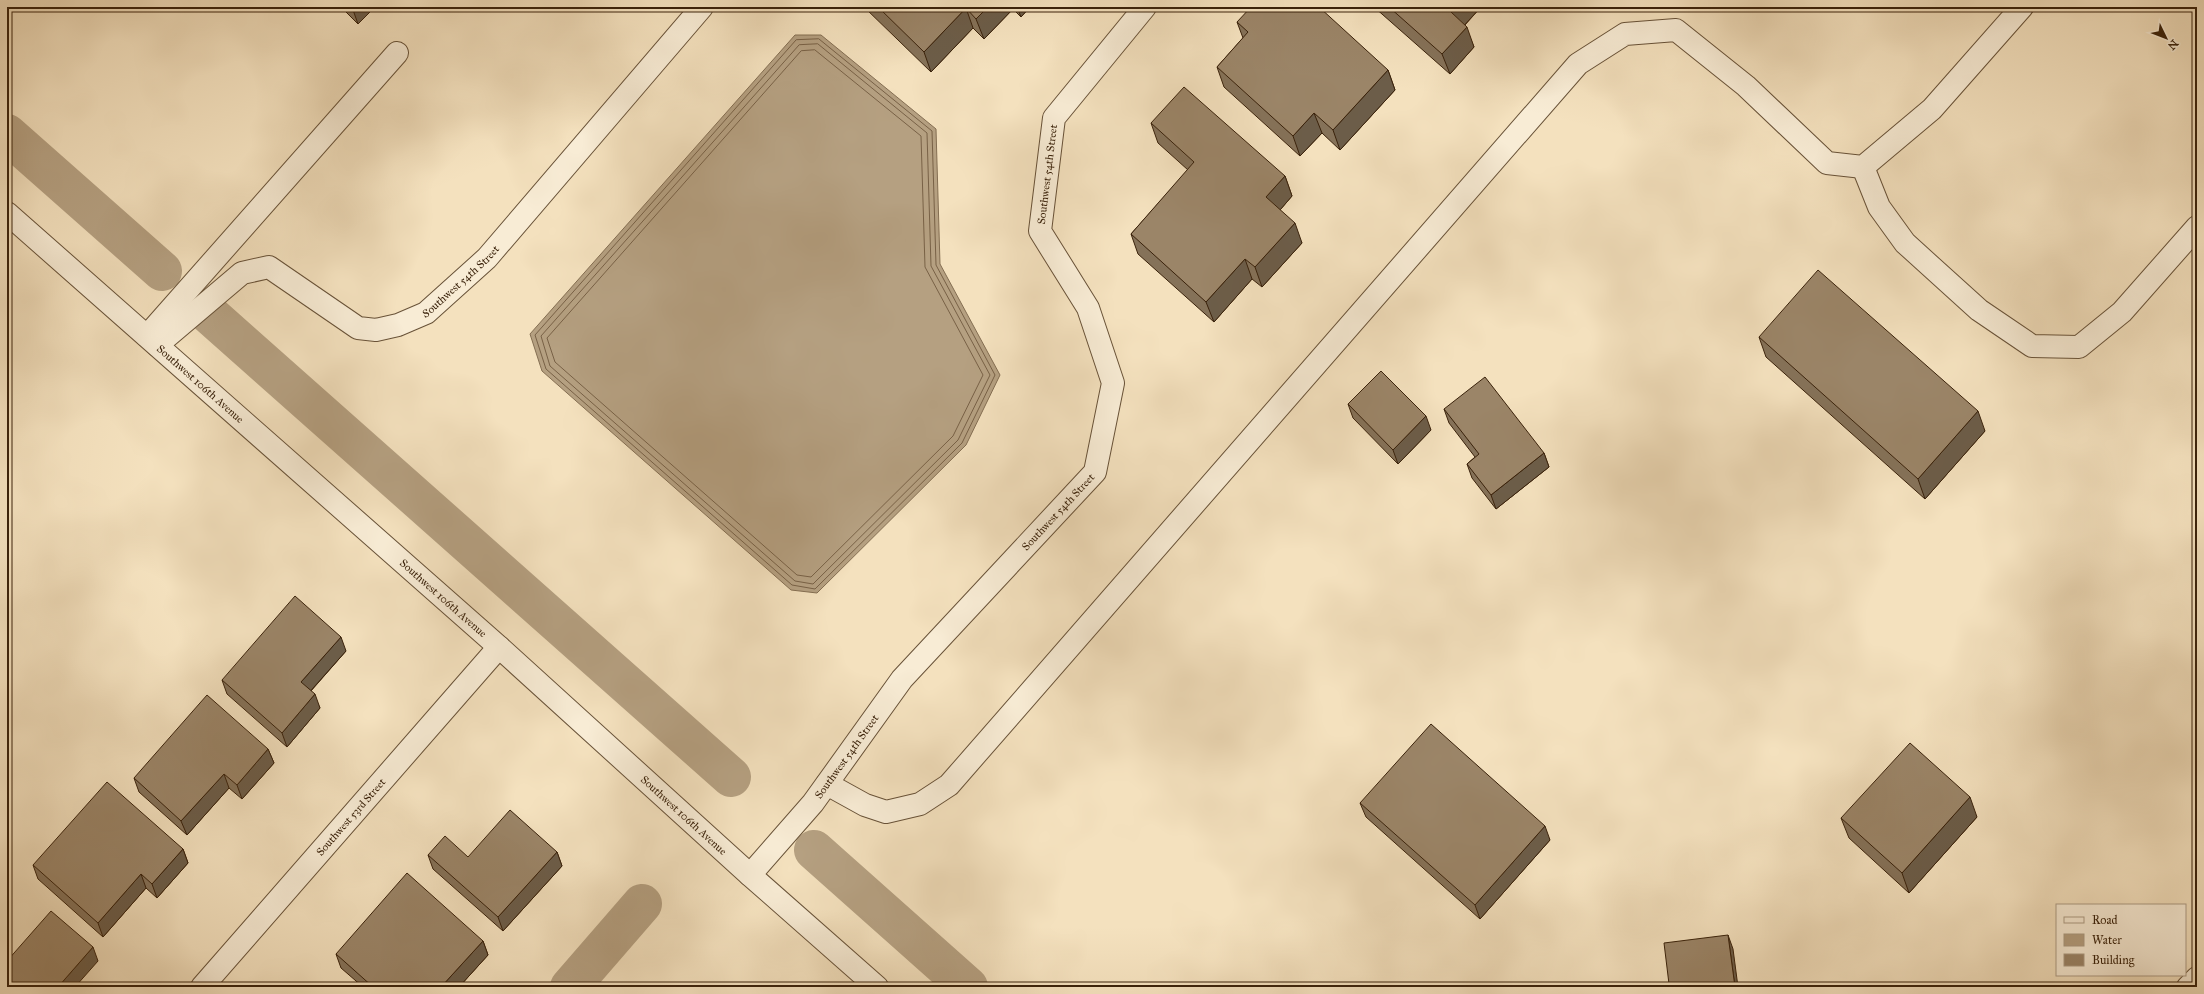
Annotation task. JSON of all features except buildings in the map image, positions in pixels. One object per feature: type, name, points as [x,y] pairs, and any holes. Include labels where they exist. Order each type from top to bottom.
[{"type":"street","name":"Southwest 54th Street","points":[[152,341],[242,272],[256,268],[269,267],[358,328],[376,330],[398,326],[426,313],[487,258],[702,7]]},
{"type":"street","name":"Southwest 54th Street","points":[[750,874],[813,803],[902,679],[1095,472],[1113,383],[1088,308],[1040,231],[1054,118],[1145,7]]},
{"type":"street","points":[[827,784],[865,805],[886,812],[920,804],[949,785],[1578,64],[1625,34],[1676,30],[1746,86],[1827,163],[1863,167],[1932,109],[2022,7]]},
{"type":"street","points":[[152,341],[398,53]]},
{"type":"street","points":[[1863,167],[1879,207],[1905,242],[1979,310],[2032,346],[2079,348],[2122,312],[2197,227]]},
{"type":"street","name":"Southwest 106th Avenue","points":[[7,212],[499,647],[877,987]]},
{"type":"street","name":"Southwest 53rd Street","points":[[202,987],[499,647]]},
{"type":"street","points":[[2188,987],[2197,978]]},
{"type":"water","points":[[795,35],[821,35],[936,129],[940,264],[1000,375],[966,445],[817,593],[791,590],[542,371],[530,334]]},
{"type":"waterway","points":[[7,134],[162,271]]},
{"type":"waterway","points":[[209,314],[731,777]]},
{"type":"waterway","points":[[814,850],[968,987]]},
{"type":"waterway","points":[[570,987],[642,904]]}]
